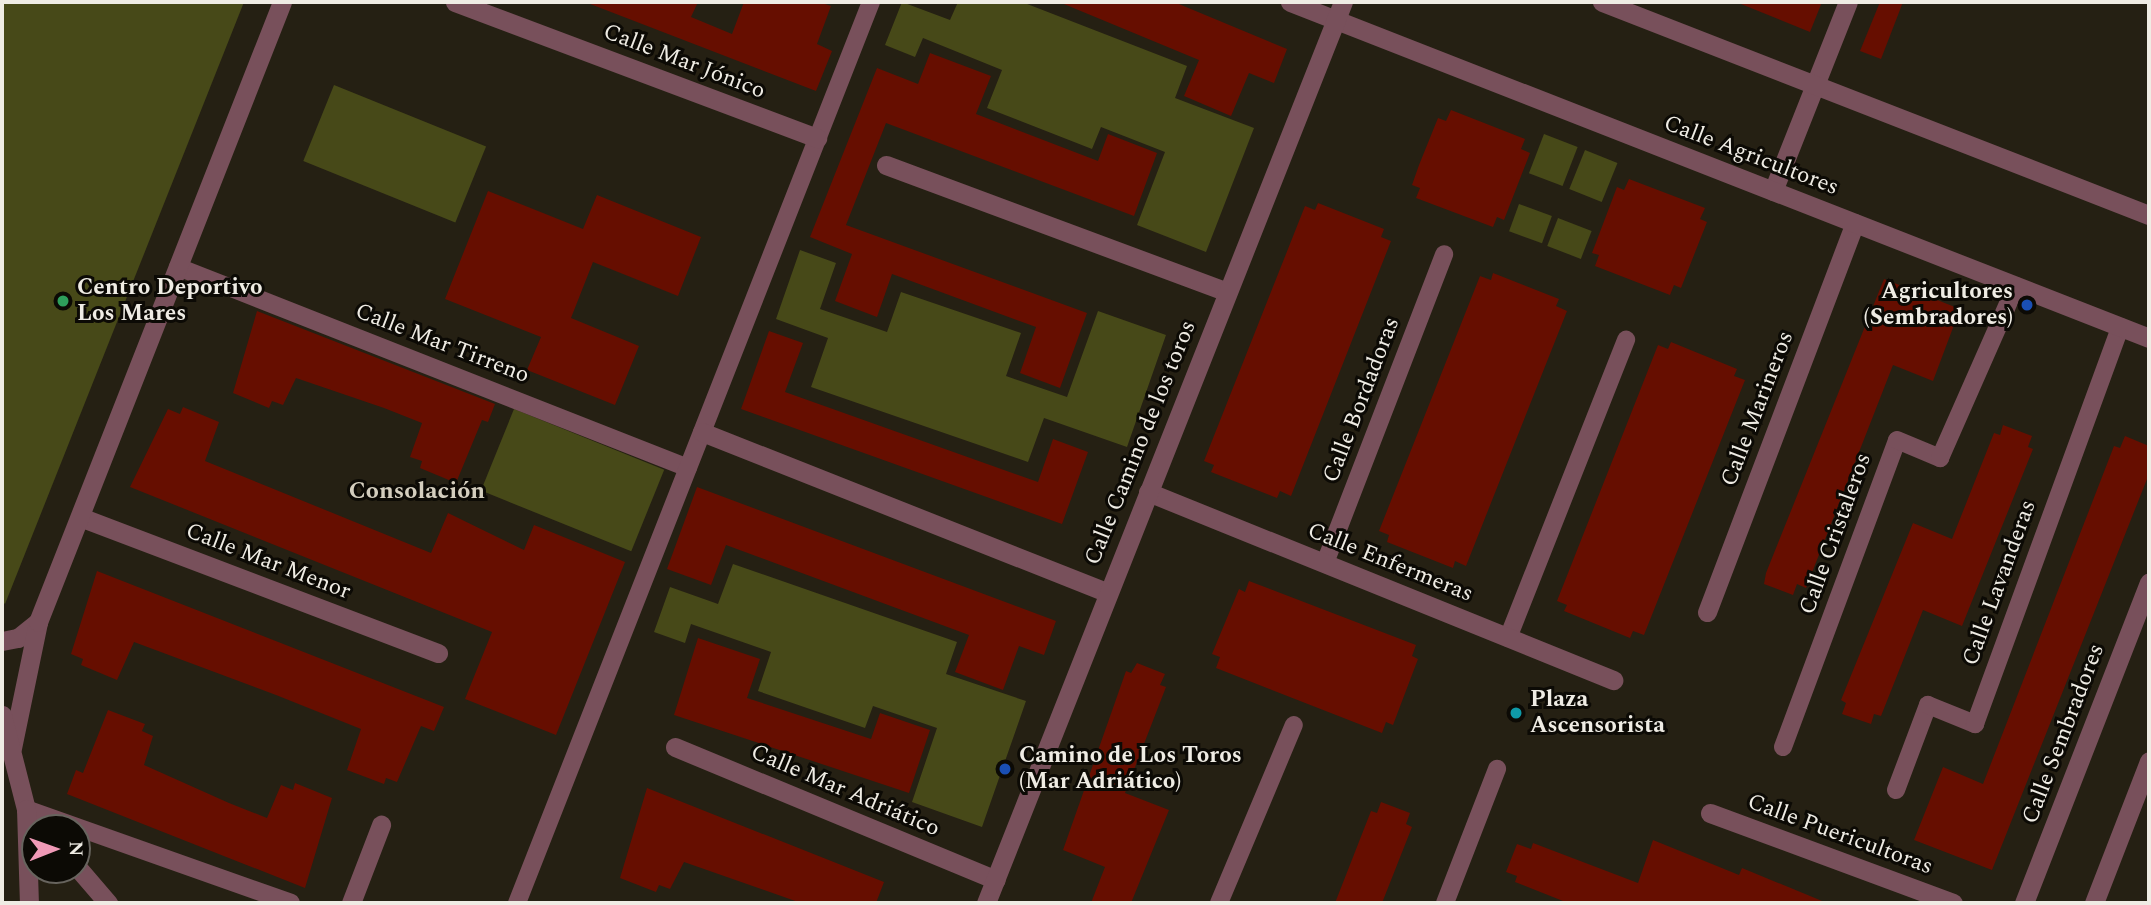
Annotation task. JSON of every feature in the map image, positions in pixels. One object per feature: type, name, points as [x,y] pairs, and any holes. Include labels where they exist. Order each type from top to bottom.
[{"type":"street","points":[[12,748],[38,622],[282,2]]},
{"type":"street","name":"Calle Mar Jónico","points":[[455,2],[817,138]]},
{"type":"street","points":[[517,903],[871,2]]},
{"type":"street","name":"Calle Agricultores","points":[[1290,2],[1339,11],[1773,191],[2149,338]]},
{"type":"street","points":[[1773,191],[1848,2]]},
{"type":"street","points":[[1607,3],[1816,82],[2149,215]]},
{"type":"street","name":"Calle Camino de los toros","points":[[986,903],[1339,11]]},
{"type":"street","points":[[886,165],[1227,292]]},
{"type":"street","name":"Calle Marineros","points":[[1707,612],[1855,223]]},
{"type":"street","name":"Calle Bordadoras","points":[[1325,563],[1444,254]]},
{"type":"street","name":"Calle Mar Tirreno","points":[[178,267],[688,468]]},
{"type":"street","name":"Calle Cristaleros","points":[[1783,747],[1897,440],[1940,458],[2016,286]]},
{"type":"street","name":"Calle Lavanderas","points":[[1896,790],[1928,705],[1975,724],[2120,327]]},
{"type":"street","points":[[1508,638],[1626,340]]},
{"type":"street","points":[[702,432],[1108,593]]},
{"type":"street","name":"Calle Enfermeras","points":[[1148,492],[1613,680]]},
{"type":"street","name":"Calle Mar Menor","points":[[80,517],[438,653]]},
{"type":"street","name":"Calle Sembradores","points":[[2024,903],[2149,583]]},
{"type":"street","points":[[2,641],[38,622]]},
{"type":"street","points":[[2,715],[26,809],[29,903]]},
{"type":"street","points":[[1219,903],[1294,725]]},
{"type":"street","name":"Calle Mar Adriático","points":[[676,747],[996,880]]},
{"type":"street","points":[[2094,903],[2149,761]]},
{"type":"street","points":[[1449,902],[1497,769]]},
{"type":"street","points":[[26,809],[30,814]]},
{"type":"street","points":[[26,809],[291,903]]},
{"type":"street","name":"Calle Puericultoras","points":[[1710,813],[1953,903]]},
{"type":"street","points":[[351,903],[381,825]]},
{"type":"street","points":[[91,883],[108,903]]},
{"type":"shaded area","name":"Centro Deportivo Los Mares","points":[[2,2],[244,2],[5,604],[2,601]]},
{"type":"shaded area","points":[[902,2],[950,20],[958,2],[1022,2],[1187,66],[1175,98],[1254,128],[1206,252],[1137,225],[1165,152],[1101,127],[1092,149],[987,108],[1002,70],[923,38],[915,57],[885,45]]},
{"type":"shaded area","points":[[334,85],[486,146],[455,222],[303,161]]},
{"type":"shaded area","points":[[1544,134],[1578,147],[1563,186],[1529,173]]},
{"type":"shaded area","points":[[1585,150],[1617,163],[1602,202],[1569,189]]},
{"type":"shaded area","points":[[1519,204],[1552,216],[1542,243],[1509,231]]},
{"type":"shaded area","points":[[1558,218],[1592,231],[1581,259],[1547,246]]},
{"type":"shaded area","points":[[800,250],[836,263],[820,309],[887,332],[901,292],[1021,333],[1006,376],[1067,397],[1098,311],[1166,335],[1127,447],[1044,418],[1028,462],[811,387],[828,338],[776,319]]},
{"type":"shaded area","points":[[514,409],[664,470],[631,551],[481,491]]},
{"type":"shaded area","points":[[733,564],[957,642],[946,674],[1026,701],[982,827],[912,802],[937,728],[873,706],[865,728],[758,691],[771,652],[691,624],[685,643],[654,632],[670,587],[718,604]]},
{"type":"building","points":[[585,2],[698,2],[691,17],[732,34],[744,2],[819,2],[831,6],[817,44],[832,51],[816,91]]},
{"type":"building","points":[[1059,2],[1174,2],[1287,49],[1274,83],[1249,73],[1231,116],[1184,96],[1199,60]]},
{"type":"building","points":[[1736,2],[1822,2],[1810,32]]},
{"type":"building","points":[[1880,2],[1903,2],[1881,59],[1860,51]]},
{"type":"building","points":[[930,53],[991,76],[976,114],[1098,161],[1108,134],[1157,153],[1134,216],[886,123],[846,225],[1087,313],[1060,388],[1020,373],[1036,327],[892,274],[877,317],[835,301],[852,254],[810,237],[877,68],[918,84]]},
{"type":"building","points":[[1451,110],[1525,139],[1521,149],[1530,153],[1504,220],[1497,217],[1493,227],[1416,198],[1420,188],[1412,185],[1419,165],[1438,118],[1446,121]]},
{"type":"building","points":[[1629,179],[1705,208],[1700,219],[1707,222],[1681,288],[1674,285],[1670,295],[1595,266],[1599,255],[1592,253],[1617,187],[1624,190]]},
{"type":"building","points":[[488,191],[583,229],[597,195],[701,237],[678,296],[593,262],[571,318],[639,346],[615,405],[527,370],[541,337],[445,299]]},
{"type":"building","points":[[1318,203],[1384,229],[1381,237],[1391,241],[1291,496],[1280,491],[1277,498],[1211,472],[1214,465],[1204,461],[1305,206],[1315,210]]},
{"type":"building","points":[[1493,273],[1559,299],[1556,306],[1567,311],[1466,566],[1455,561],[1453,568],[1387,542],[1389,535],[1379,531],[1480,276],[1491,280]]},
{"type":"building","points":[[1884,279],[1960,309],[1933,381],[1893,365],[1806,588],[1797,584],[1793,595],[1764,584],[1766,573]]},
{"type":"building","points":[[257,311],[495,404],[488,422],[482,420],[456,483],[420,468],[422,461],[410,457],[422,423],[296,378],[283,405],[272,401],[269,408],[233,393]]},
{"type":"building","points":[[769,331],[803,343],[785,392],[1038,482],[1053,439],[1088,452],[1062,524],[741,409]]},
{"type":"building","points":[[1671,342],[1737,369],[1734,376],[1745,380],[1644,635],[1633,631],[1630,638],[1564,611],[1567,605],[1557,601],[1658,345],[1668,349]]},
{"type":"building","points":[[183,407],[219,422],[205,461],[431,553],[448,513],[524,550],[534,525],[625,562],[556,735],[465,699],[492,632],[130,487],[168,409],[180,414]]},
{"type":"building","points":[[2003,425],[2032,436],[2028,447],[2033,449],[1962,626],[1923,610],[1881,716],[1874,714],[1871,724],[1842,714],[1846,703],[1841,700],[1913,523],[1952,539],[1994,433],[2000,435]]},
{"type":"building","points":[[2125,436],[2149,446],[2149,474],[1992,870],[1914,840],[1943,767],[1983,784],[2114,446],[2120,448]]},
{"type":"building","points":[[697,487],[1056,621],[1044,655],[1019,646],[1003,690],[955,672],[969,635],[726,545],[711,585],[667,569]]},
{"type":"building","points":[[97,571],[444,707],[434,731],[421,726],[397,782],[386,778],[384,784],[347,770],[361,729],[276,695],[134,642],[117,680],[81,665],[83,659],[71,654]]},
{"type":"building","points":[[1249,581],[1416,645],[1412,656],[1418,659],[1393,725],[1386,722],[1382,733],[1216,668],[1220,657],[1212,654],[1239,589],[1245,592]]},
{"type":"building","points":[[698,638],[760,659],[747,698],[871,739],[880,713],[930,730],[909,793],[674,715]]},
{"type":"building","points":[[1137,663],[1165,674],[1160,685],[1166,687],[1125,793],[1169,810],[1131,903],[1091,903],[1105,867],[1063,850],[1126,671],[1131,673]]},
{"type":"building","points":[[108,710],[145,724],[142,731],[153,736],[144,765],[267,818],[281,785],[293,790],[295,783],[332,798],[305,888],[67,794],[76,770],[83,773]]},
{"type":"building","points":[[647,788],[884,882],[876,903],[801,903],[684,862],[670,889],[659,885],[656,892],[620,878]]},
{"type":"building","points":[[1381,802],[1410,813],[1406,824],[1412,827],[1382,903],[1335,903],[1371,811],[1377,813]]},
{"type":"building","points":[[1653,840],[1739,875],[1742,868],[1827,903],[1568,903],[1515,882],[1517,876],[1506,872],[1517,844],[1531,849],[1533,843],[1638,883]]},
{"type":"place","name":"Centro Deportivo Los Mares","points":[[63,301]]},
{"type":"place","name":"Agricultores (Sembradores)","points":[[2027,305]]},
{"type":"place","name":"Plaza Ascensorista","points":[[1516,713]]},
{"type":"place","name":"Camino de Los Toros (Mar Adriático)","points":[[1005,769]]},
{"type":"district","name":"Consolación","points":[[417,492]]}]
